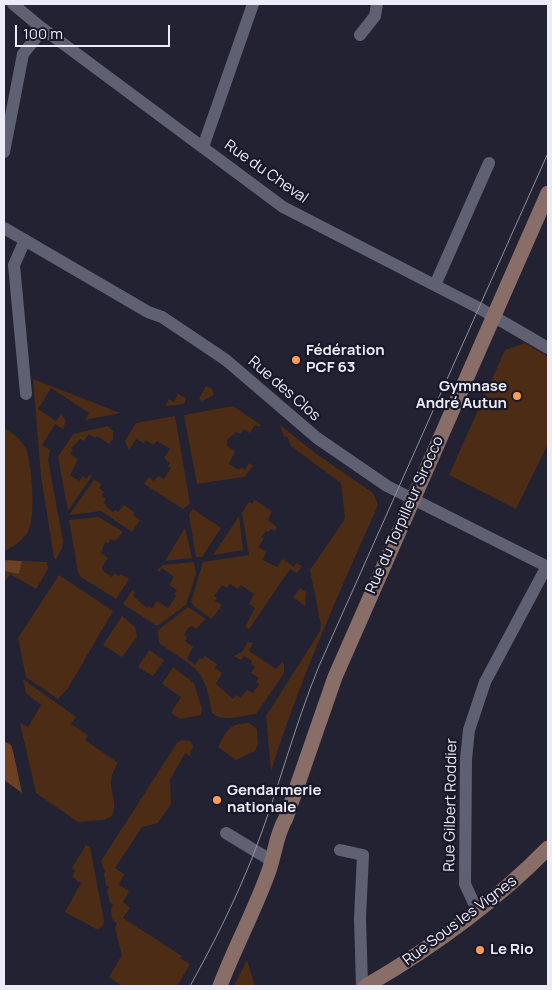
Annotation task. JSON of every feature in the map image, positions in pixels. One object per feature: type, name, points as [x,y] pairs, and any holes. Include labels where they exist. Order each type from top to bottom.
[{"type":"street","name":"Rue du Cheval","points":[[13,4],[43,29],[282,208],[435,285],[548,348]]},
{"type":"street","points":[[203,147],[253,4]]},
{"type":"street","points":[[360,35],[375,16],[377,4]]},
{"type":"street","points":[[4,152],[23,54],[43,29]]},
{"type":"street","points":[[435,285],[489,164]]},
{"type":"street","name":"Rue du Torpilleur Sirocco","points":[[220,986],[274,856],[278,832],[286,818],[322,708],[360,618],[417,500],[497,318],[548,193]]},
{"type":"street","name":"Rue du Torpilleur Sirocco","points":[[497,318],[529,257],[548,207]]},
{"type":"street","name":"Rue des Clos","points":[[4,228],[148,312],[162,317],[188,333],[226,360],[340,455],[387,486],[548,566]]},
{"type":"street","points":[[24,240],[14,265],[26,394]]},
{"type":"street","name":"Rue Gilbert Roddier","points":[[477,910],[465,884],[466,759],[469,730],[485,682],[548,566]]},
{"type":"street","points":[[226,833],[274,856]]},
{"type":"street","name":"Rue Sous les Vignes","points":[[366,986],[414,958],[477,910],[532,864],[548,848]]},
{"type":"street","points":[[340,850],[363,855],[360,918],[362,986]]},
{"type":"street","name":"Rue du Torpilleur Sirocco","points":[[212,986],[230,960]]},
{"type":"shaded area","points":[[525,343],[548,357],[548,444],[516,509],[449,475],[505,350]]},
{"type":"shaded area","points":[[33,379],[120,413],[85,420],[89,413],[51,388],[38,409],[56,421],[61,414],[66,421],[63,429],[55,424],[42,445],[50,450],[48,460],[63,541],[62,548],[56,559],[54,558],[41,476]]},
{"type":"shaded area","points":[[206,386],[212,389],[214,395],[202,401],[199,399]]},
{"type":"shaded area","points":[[178,394],[186,398],[184,404],[165,406],[169,399],[174,402]]},
{"type":"shaded area","points":[[233,406],[261,425],[259,427],[255,425],[250,433],[244,429],[240,434],[236,432],[227,440],[227,446],[235,451],[229,464],[239,470],[241,467],[245,470],[249,463],[253,466],[244,477],[197,484],[184,415]]},
{"type":"shaded area","points":[[175,416],[190,503],[183,509],[144,484],[149,477],[154,481],[158,476],[164,479],[171,468],[168,467],[170,463],[164,458],[170,449],[157,441],[153,445],[146,440],[144,443],[136,439],[129,450],[125,441],[136,423]]},
{"type":"shaded area","points":[[280,425],[315,453],[373,493],[378,505],[307,670],[271,771],[266,716],[320,631],[321,625],[310,570],[345,517],[341,483],[291,446],[287,436],[284,437]]},
{"type":"shaded area","points":[[108,426],[113,431],[113,439],[109,444],[97,436],[95,438],[89,434],[84,441],[80,439],[71,448],[73,450],[70,454],[78,459],[70,475],[79,481],[83,476],[86,479],[89,475],[92,476],[68,511],[58,457],[73,434]]},
{"type":"shaded area","points":[[4,428],[22,442],[26,449],[30,466],[32,516],[28,532],[11,548],[4,551]]},
{"type":"shaded area","points":[[94,480],[102,484],[99,488],[104,492],[101,496],[106,499],[103,503],[107,505],[106,507],[113,512],[115,510],[118,512],[124,505],[134,512],[133,515],[140,520],[132,532],[101,511],[69,515]]},
{"type":"shaded area","points":[[255,500],[272,511],[268,520],[277,527],[275,531],[271,529],[268,532],[266,531],[261,537],[264,539],[258,547],[266,552],[263,560],[277,567],[283,559],[294,567],[296,563],[302,566],[297,573],[290,569],[249,629],[245,627],[255,608],[249,604],[254,594],[241,585],[238,589],[230,584],[227,588],[222,585],[214,596],[217,598],[215,601],[222,605],[212,619],[191,602],[203,562],[249,555],[242,513],[249,502],[252,504]]},
{"type":"shaded area","points":[[193,509],[221,528],[202,557],[196,557],[189,514]]},
{"type":"shaded area","points":[[239,516],[243,550],[213,555]]},
{"type":"shaded area","points":[[99,517],[123,532],[115,541],[111,539],[108,543],[105,542],[101,553],[108,558],[102,567],[103,571],[112,577],[115,573],[129,579],[116,599],[81,577],[78,572],[69,520]]},
{"type":"shaded area","points":[[185,528],[192,558],[165,561]]},
{"type":"shaded area","points":[[4,560],[22,561],[19,574],[4,571]]},
{"type":"shaded area","points":[[22,561],[47,562],[48,569],[36,589],[10,574],[4,583],[4,571],[19,574]]},
{"type":"shaded area","points":[[194,562],[196,574],[186,605],[157,626],[123,604],[132,590],[135,592],[133,596],[147,608],[149,606],[152,608],[157,601],[168,608],[176,596],[174,594],[177,590],[169,585],[174,577],[162,568],[159,572],[157,570],[163,565]]},
{"type":"shaded area","points":[[59,575],[113,611],[68,688],[58,699],[26,677],[18,638]]},
{"type":"shaded area","points":[[300,588],[306,592],[305,606],[293,597]]},
{"type":"shaded area","points":[[188,607],[206,619],[196,629],[192,626],[188,628],[184,635],[187,637],[185,641],[193,647],[187,659],[195,665],[200,658],[202,659],[205,656],[217,664],[215,668],[222,673],[216,684],[233,699],[236,695],[241,698],[247,690],[253,693],[259,684],[256,682],[259,678],[251,673],[255,667],[251,664],[252,661],[244,656],[241,660],[234,656],[242,652],[248,642],[253,643],[249,651],[276,669],[282,662],[284,664],[284,673],[256,714],[222,718],[212,713],[206,686],[197,670],[159,643],[158,630]]},
{"type":"shaded area","points":[[122,616],[135,627],[137,637],[122,657],[103,645]]},
{"type":"shaded area","points":[[149,650],[164,660],[153,676],[138,667]]},
{"type":"shaded area","points":[[173,667],[194,683],[202,709],[201,715],[180,719],[171,713],[181,697],[162,684]]},
{"type":"shaded area","points":[[23,679],[76,717],[71,724],[88,735],[85,740],[118,763],[111,780],[114,811],[111,817],[103,820],[78,822],[36,793],[20,723],[28,727],[41,705],[26,693]]},
{"type":"shaded area","points":[[249,723],[257,729],[258,744],[255,751],[236,760],[218,747],[229,729],[237,724]]},
{"type":"shaded area","points":[[181,740],[190,741],[193,746],[190,756],[185,753],[170,780],[171,804],[158,823],[142,827],[115,868],[124,874],[119,885],[129,891],[123,902],[130,908],[123,918],[182,956],[180,958],[190,964],[177,986],[122,986],[109,977],[122,955],[115,928],[117,923],[112,919],[111,909],[113,905],[110,902],[107,891],[109,887],[106,885],[104,874],[106,871],[101,861],[177,743]]},
{"type":"shaded area","points":[[4,741],[11,745],[22,793],[4,780]]},
{"type":"shaded area","points":[[86,845],[90,847],[104,921],[98,930],[65,912],[81,883],[72,877],[75,871],[72,868]]},
{"type":"shaded area","points":[[247,960],[255,986],[234,986]]},
{"type":"tram line","points":[[190,986],[224,921],[254,853],[319,666],[548,153]]},
{"type":"place","name":"Fédération PCF 63","points":[[296,360]]},
{"type":"place","name":"Gymnase André Autun","points":[[517,396]]},
{"type":"place","name":"Gendarmerie nationale","points":[[217,800]]},
{"type":"place","name":"Le Rio","points":[[480,950]]}]
